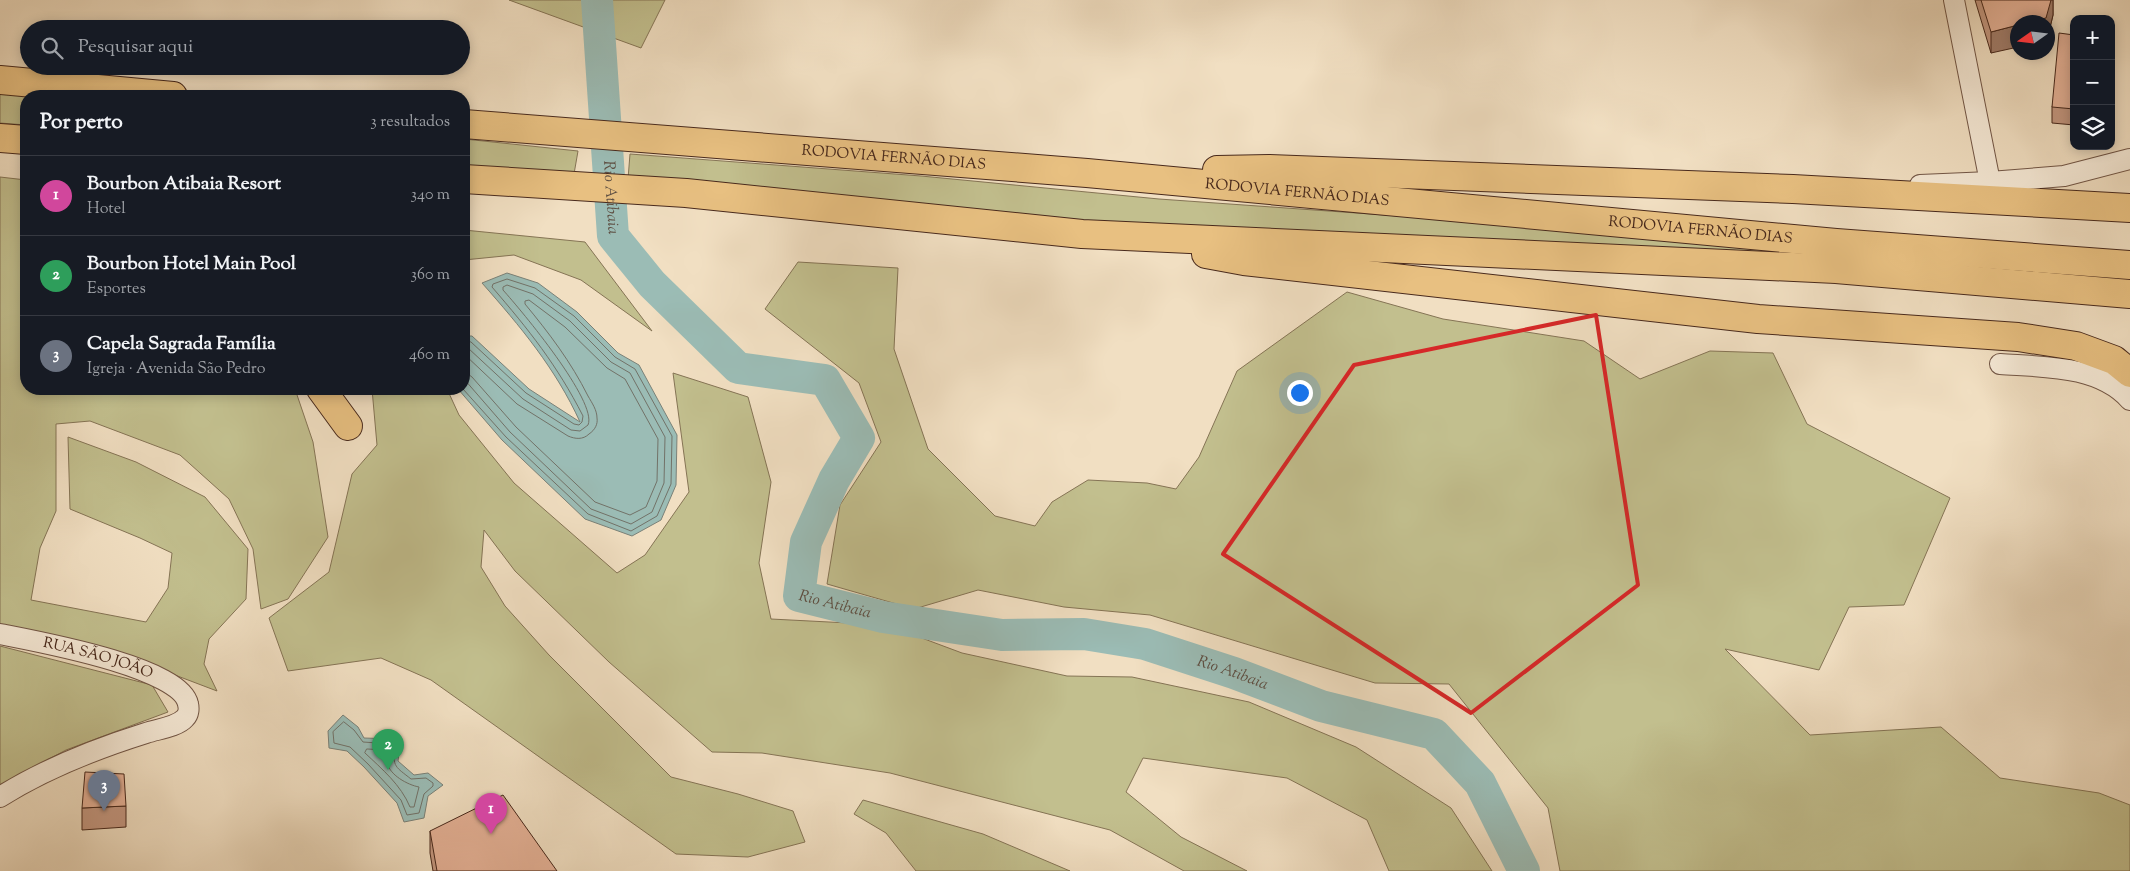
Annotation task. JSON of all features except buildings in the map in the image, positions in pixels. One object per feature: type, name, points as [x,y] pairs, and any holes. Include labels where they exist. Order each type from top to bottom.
[{"type":"highway","points":[[0,80],[108,90]]},
{"type":"highway","name":"RODOVIA FERNÃO DIAS","points":[[470,125],[1088,174],[1836,243],[2130,265]]},
{"type":"highway","points":[[0,138],[20,140]]},
{"type":"highway","points":[[1088,174],[1269,169],[1793,189],[2130,208]]},
{"type":"highway","name":"RODOVIA FERNÃO DIAS","points":[[470,180],[686,193],[1082,234],[1836,269],[2130,294]]},
{"type":"highway","points":[[1082,234],[1244,261],[1758,319],[2018,337],[2076,346],[2114,360],[2130,373]]},
{"type":"highway","points":[[325,395],[348,426],[343,395]]},
{"type":"street","points":[[1954,0],[1990,182]]},
{"type":"street","points":[[1793,189],[1990,182],[2064,176],[2130,159]]},
{"type":"street","points":[[2000,364],[2059,368],[2094,376],[2120,389],[2130,400]]},
{"type":"street","name":"RUA SÃO JOÃO","points":[[0,634],[126,663],[152,673],[174,684],[188,701],[189,710],[186,718],[178,723],[126,739],[64,762],[0,797]]},
{"type":"highlighted area","points":[[1596,315],[1638,585],[1471,713],[1223,554],[1354,365]]},
{"type":"shaded area","points":[[509,0],[665,0],[641,48]]},
{"type":"shaded area","points":[[0,93],[20,95],[20,125],[0,123]]},
{"type":"shaded area","points":[[470,140],[578,151],[574,174],[470,165]]},
{"type":"shaded area","points":[[630,154],[921,176],[1159,199],[1427,218],[1852,257],[1317,238],[1062,219],[628,179]]},
{"type":"shaded area","points":[[0,177],[20,179],[20,395],[297,395],[313,442],[328,537],[288,599],[261,609],[253,549],[229,499],[180,455],[90,421],[56,424],[56,511],[40,548],[31,600],[146,622],[168,588],[172,553],[70,509],[68,437],[136,462],[205,497],[248,549],[246,599],[209,639],[204,664],[217,691],[167,672],[0,626]]},
{"type":"shaded area","points":[[470,231],[585,242],[652,331],[581,280],[514,255],[470,259]]},
{"type":"shaded area","points":[[798,262],[898,268],[894,349],[928,449],[995,516],[1035,526],[1052,502],[1088,480],[1147,483],[1176,489],[1199,457],[1237,371],[1347,292],[1443,319],[1584,341],[1640,379],[1710,351],[1773,353],[1807,424],[1950,498],[1904,605],[1849,607],[1819,670],[1725,649],[1810,735],[1941,727],[2000,778],[2099,793],[2130,805],[2130,871],[1560,871],[1548,808],[1449,684],[1375,683],[1150,615],[1064,607],[978,590],[914,609],[827,584],[840,505],[881,442],[859,383],[765,309]]},
{"type":"shaded area","points":[[673,373],[748,397],[771,482],[759,563],[771,619],[887,625],[962,653],[1067,676],[1132,677],[1249,702],[1356,747],[1451,808],[1492,871],[1389,871],[1367,820],[1287,778],[1143,758],[1126,792],[1181,837],[1247,871],[1184,871],[1110,830],[890,773],[762,753],[712,752],[609,662],[515,571],[484,530],[481,567],[505,606],[549,655],[671,777],[738,794],[793,811],[805,842],[748,857],[676,854],[431,680],[381,658],[288,671],[269,618],[329,572],[352,474],[377,445],[373,395],[450,395],[459,415],[514,483],[617,573],[645,555],[689,492]]},
{"type":"shaded area","points":[[0,646],[152,685],[168,712],[66,750],[0,785]]},
{"type":"shaded area","points":[[863,800],[983,834],[1070,871],[916,871],[886,833],[854,814]]},
{"type":"water","points":[[507,273],[538,283],[577,312],[618,353],[639,365],[677,435],[676,485],[661,520],[632,536],[585,519],[502,440],[463,395],[470,395],[470,336],[472,336],[529,389],[580,422],[548,366],[510,315],[482,283]]},
{"type":"water","points":[[343,715],[358,727],[364,738],[395,739],[400,745],[398,761],[414,775],[428,773],[443,785],[428,796],[424,818],[404,822],[397,803],[364,767],[347,751],[329,748],[328,731]]},
{"type":"waterway","name":"Rio Atibaia","points":[[597,0],[613,236],[652,284],[738,368],[825,380],[859,438],[834,480],[806,542],[799,596],[883,617],[1002,635],[1084,634],[1145,644],[1234,673],[1321,706],[1434,734],[1480,783],[1524,871]]},
{"type":"place","name":"Bourbon Hotel Main Pool","points":[[388,770]]},
{"type":"place","name":"Capela Sagrada Família","points":[[104,811]]},
{"type":"place","name":"Bourbon Atibaia Resort","points":[[491,834]]}]
